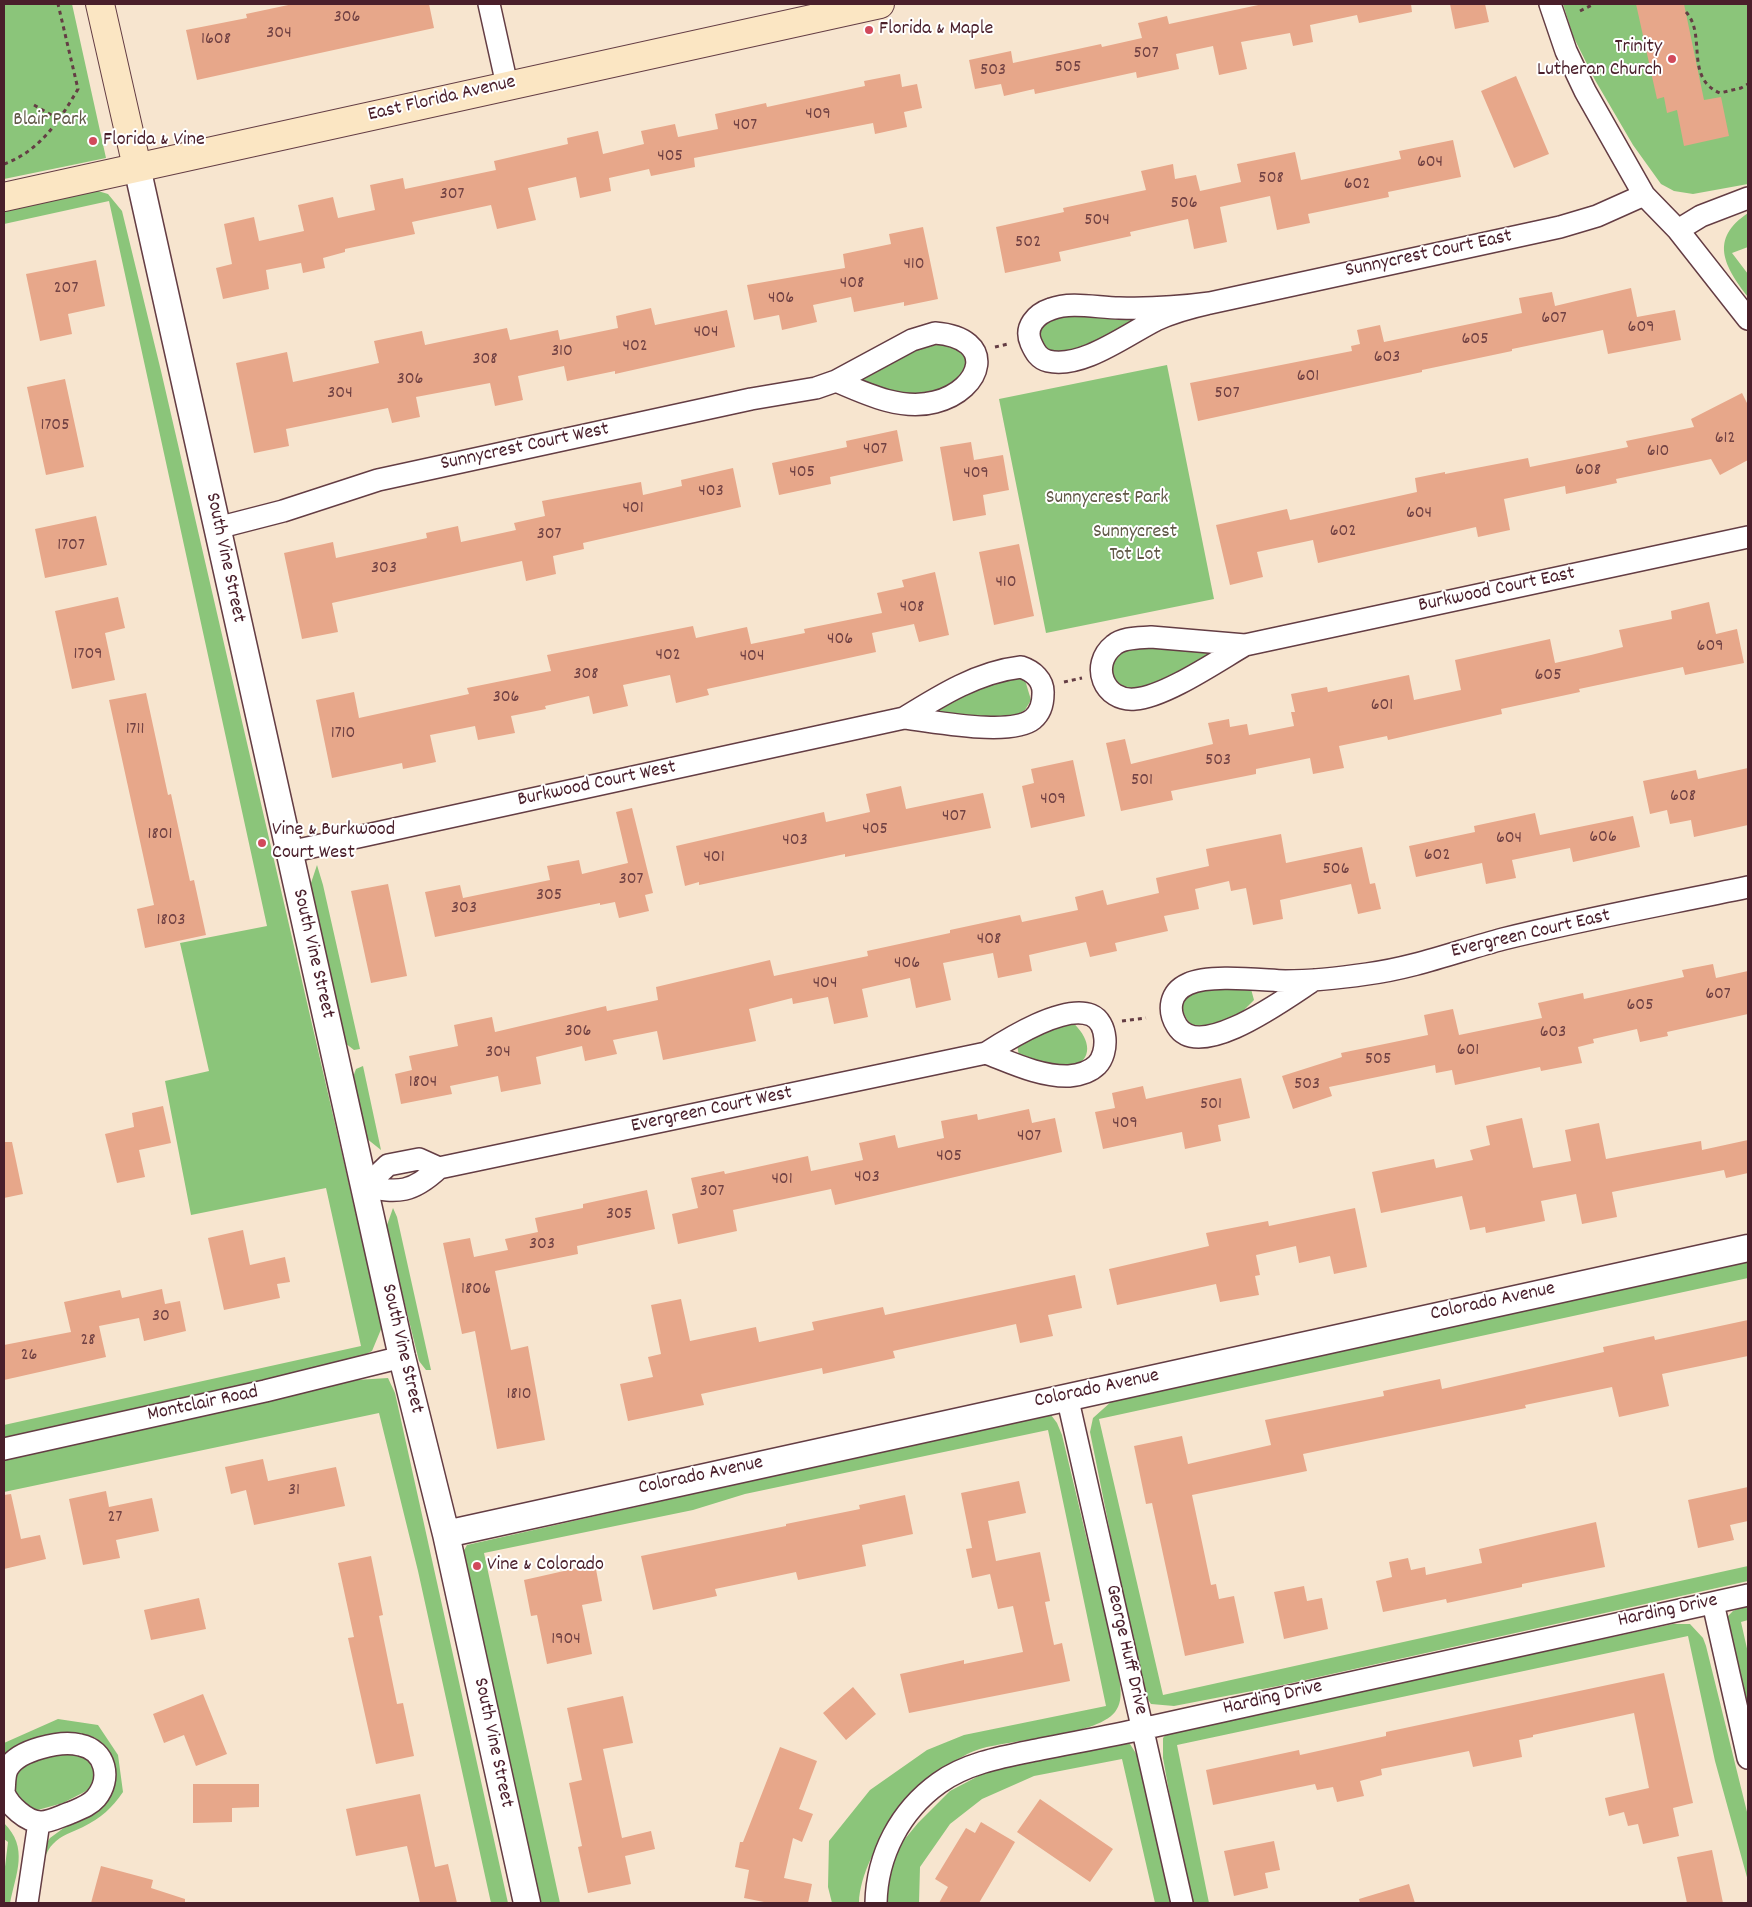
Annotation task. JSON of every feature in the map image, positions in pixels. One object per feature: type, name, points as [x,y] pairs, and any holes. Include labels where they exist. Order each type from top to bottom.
[{"type":"main road","name":"South Vine Street","points":[[100,4],[137,168]]},
{"type":"main road","name":"East Florida Avenue","points":[[4,196],[878,4]]},
{"type":"street","points":[[488,4],[507,85]]},
{"type":"street","points":[[1550,4],[1566,51],[1585,91],[1644,196],[1678,230],[1748,319]]},
{"type":"street","name":"South Vine Street","points":[[137,168],[402,1358],[446,1534],[527,1903]]},
{"type":"street","name":"Sunnycrest Court East","points":[[1210,303],[1167,308],[1070,306],[1052,308],[1035,318],[1030,326],[1030,340],[1035,352],[1043,360],[1058,364],[1084,358],[1158,319],[1210,303],[1560,227],[1597,216],[1644,196]]},
{"type":"street","points":[[1678,230],[1701,216],[1748,198]]},
{"type":"street","name":"Sunnycrest Court West","points":[[217,528],[283,511],[387,478],[751,399],[816,388],[836,380],[912,340],[935,333],[951,335],[965,341],[976,352],[978,364],[973,377],[955,393],[936,402],[915,404],[891,401],[864,393],[836,380]]},
{"type":"street","name":"Burkwood Court East","points":[[1245,645],[1187,679],[1154,694],[1137,699],[1123,699],[1110,692],[1103,680],[1100,667],[1104,656],[1115,644],[1124,640],[1151,637],[1245,645],[1748,537]]},
{"type":"street","name":"Burkwood Court West","points":[[289,852],[904,718],[947,692],[998,669],[1021,666],[1032,671],[1041,682],[1043,692],[1042,707],[1034,718],[1023,724],[999,729],[904,718]]},
{"type":"street","name":"Evergreen Court East","points":[[1314,980],[1250,1021],[1222,1033],[1199,1038],[1184,1034],[1177,1027],[1171,1014],[1171,1001],[1176,992],[1188,984],[1206,979],[1314,980],[1369,974],[1422,964],[1505,939],[1748,887]]},
{"type":"street","name":"Evergreen Court West","points":[[365,1187],[388,1165],[419,1159],[439,1168],[986,1053],[1006,1040],[1051,1018],[1073,1014],[1091,1015],[1101,1024],[1104,1037],[1104,1052],[1098,1064],[1089,1071],[1072,1076],[1047,1074],[986,1053]]},
{"type":"street","name":"Colorado Avenue","points":[[446,1534],[1067,1396],[1748,1248]]},
{"type":"street","name":"Montclair Road","points":[[4,1449],[256,1394],[402,1358]]},
{"type":"street","name":"George Huff Drive","points":[[1067,1396],[1182,1903]]},
{"type":"street","name":"Harding Drive","points":[[876,1903],[876,1883],[882,1859],[893,1834],[911,1808],[940,1782],[967,1768],[1007,1756],[1143,1729],[1748,1595]]},
{"type":"street","points":[[1713,1603],[1748,1758]]},
{"type":"street","points":[[64,1744],[80,1744],[96,1751],[102,1759],[105,1773],[103,1787],[95,1799],[84,1808],[39,1822],[16,1811],[8,1802],[4,1792],[6,1770],[13,1761],[26,1752],[64,1744]]},
{"type":"street","points":[[27,1903],[39,1822]]},
{"type":"path","points":[[4,164],[35,147],[60,120],[78,89],[58,4]]},
{"type":"path","points":[[1580,11],[1594,4]]},
{"type":"path","points":[[1686,12],[1693,19],[1696,28],[1697,63],[1707,82],[1714,90],[1720,93],[1742,88],[1748,84]]},
{"type":"path","points":[[34,105],[60,120]]},
{"type":"path","points":[[986,350],[1011,344]]},
{"type":"path","points":[[1056,684],[1088,677]]},
{"type":"path","points":[[1120,1022],[1125,1019],[1146,1018]]},
{"type":"green space","name":"Blair Park","points":[[4,4],[72,4],[106,158],[4,179]]},
{"type":"green space","points":[[1563,4],[1748,4],[1748,184],[1693,194],[1674,191],[1661,184],[1633,145],[1595,80],[1573,36]]},
{"type":"green space","points":[[98,191],[108,194],[122,211],[161,371],[382,1327],[372,1351],[354,1360],[4,1438],[4,1425],[361,1346],[326,1188],[191,1215],[165,1081],[209,1071],[180,943],[267,926],[109,201],[4,224],[4,210]]},
{"type":"green space","points":[[1748,213],[1748,247],[1732,253],[1748,274],[1748,297],[1732,274],[1724,253],[1728,233]]},
{"type":"green space","points":[[1064,313],[1104,314],[1135,320],[1079,350],[1049,352],[1036,341],[1036,328]]},
{"type":"green space","points":[[947,343],[969,350],[969,369],[946,390],[901,398],[859,381],[901,356],[923,348]]},
{"type":"green space","name":"Sunnycrest Park","points":[[1167,365],[1214,599],[1046,633],[999,399]]},
{"type":"green space","points":[[1130,646],[1213,654],[1141,691],[1121,686],[1112,674],[1115,660]]},
{"type":"green space","points":[[1018,676],[1025,680],[1031,700],[1025,710],[1010,719],[935,713],[937,708],[992,677]]},
{"type":"green space","points":[[317,865],[360,1049],[354,1050],[345,1043],[312,895],[311,883]]},
{"type":"green space","points":[[1194,989],[1251,989],[1254,1000],[1243,1011],[1220,1026],[1192,1027],[1185,1016],[1182,1006],[1188,993]]},
{"type":"green space","points":[[1058,1023],[1073,1023],[1082,1034],[1087,1046],[1087,1052],[1081,1062],[1064,1070],[1019,1056],[1017,1045]]},
{"type":"green space","points":[[363,1066],[381,1150],[366,1138],[353,1077],[356,1069]]},
{"type":"green space","points":[[393,1208],[397,1217],[431,1370],[426,1370],[419,1361],[386,1228]]},
{"type":"green space","points":[[1748,1261],[1748,1278],[1099,1419],[1163,1695],[1748,1566],[1748,1581],[1278,1686],[1174,1706],[1151,1704],[1142,1691],[1090,1432],[1093,1418],[1112,1401]]},
{"type":"green space","points":[[388,1378],[395,1393],[508,1903],[491,1903],[418,1571],[379,1413],[4,1492],[4,1459],[356,1380]]},
{"type":"green space","points":[[1051,1415],[1062,1435],[1116,1661],[1121,1694],[1118,1706],[1115,1712],[1105,1720],[1089,1727],[977,1750],[957,1759],[937,1774],[918,1792],[884,1835],[871,1858],[863,1881],[859,1903],[832,1903],[828,1887],[829,1841],[870,1790],[927,1750],[964,1735],[1106,1706],[1048,1430],[745,1494],[693,1510],[484,1553],[560,1903],[537,1903],[463,1552],[467,1545],[1039,1416]]},
{"type":"green space","points":[[1748,1605],[1748,1620],[1741,1622],[1748,1653],[1748,1719],[1726,1633],[1728,1616],[1733,1611]]},
{"type":"green space","points":[[1673,1624],[1690,1624],[1703,1638],[1706,1646],[1748,1816],[1748,1881],[1715,1761],[1688,1636],[1177,1745],[1209,1903],[1189,1903],[1163,1758],[1163,1738],[1168,1732]]},
{"type":"green space","points":[[58,1719],[98,1725],[118,1755],[123,1792],[115,1803],[101,1816],[63,1836],[53,1844],[45,1856],[37,1903],[43,1849],[50,1838],[98,1803],[104,1747],[94,1738],[83,1734],[71,1733],[34,1739],[4,1755],[4,1743]]},
{"type":"green space","points":[[1123,1742],[1130,1744],[1142,1763],[1174,1903],[1155,1903],[1122,1759],[1034,1776],[982,1799],[950,1824],[920,1867],[919,1903],[885,1903],[895,1851],[918,1823],[950,1791],[986,1772],[1051,1756]]},
{"type":"green space","points":[[76,1750],[93,1759],[96,1779],[92,1788],[63,1803],[34,1811],[18,1804],[12,1780],[14,1771],[33,1759]]},
{"type":"green space","points":[[4,1823],[12,1832],[16,1842],[19,1861],[10,1903],[4,1903],[4,1875],[8,1842],[4,1839]]},
{"type":"building","points":[[293,4],[429,4],[434,28],[197,80],[186,30],[247,18],[246,14]]},
{"type":"building","points":[[1263,4],[1411,4],[1412,12],[1359,23],[1357,15],[1310,25],[1313,42],[1293,46],[1290,33],[1241,42],[1247,69],[1219,75],[1213,46],[1176,54],[1179,69],[1137,78],[1136,72],[1035,94],[1034,89],[1004,96],[1001,84],[975,89],[969,60],[1011,51],[1013,63],[1101,44],[1102,47],[1142,38],[1138,23],[1167,16],[1169,24]]},
{"type":"building","points":[[1450,4],[1485,4],[1489,22],[1455,29]]},
{"type":"building","name":"Trinity Lutheran Church","points":[[1636,4],[1684,4],[1704,100],[1721,97],[1729,136],[1684,146],[1677,110],[1667,113],[1664,97],[1657,99]]},
{"type":"building","points":[[900,74],[902,87],[917,84],[922,108],[904,112],[907,127],[875,134],[873,123],[694,158],[695,167],[651,176],[649,169],[609,178],[611,191],[580,198],[576,177],[528,188],[536,220],[497,229],[491,205],[412,222],[415,234],[345,249],[345,252],[323,258],[325,268],[303,273],[301,263],[266,270],[269,289],[223,299],[216,268],[232,264],[224,224],[254,217],[259,241],[304,231],[298,205],[333,197],[338,218],[375,210],[370,185],[403,178],[405,189],[496,170],[494,161],[568,144],[567,138],[598,131],[603,154],[644,144],[641,131],[675,124],[678,137],[718,129],[715,114],[766,103],[767,107],[865,86],[864,81]]},
{"type":"building","points":[[1516,76],[1549,154],[1514,168],[1481,91]]},
{"type":"building","points":[[1453,140],[1461,177],[1388,192],[1389,197],[1308,214],[1310,223],[1277,230],[1270,196],[1220,207],[1227,242],[1194,249],[1188,219],[1130,232],[1131,236],[1059,252],[1061,261],[1005,273],[996,227],[1064,212],[1063,208],[1146,190],[1141,171],[1173,164],[1175,179],[1196,175],[1200,191],[1241,182],[1237,164],[1295,152],[1301,180],[1401,159],[1399,151]]},
{"type":"building","points":[[923,227],[938,299],[904,306],[904,302],[854,312],[851,297],[813,305],[817,322],[782,330],[779,315],[754,320],[747,285],[845,268],[843,254],[891,244],[889,234]]},
{"type":"building","points":[[96,260],[105,306],[68,314],[72,334],[40,341],[26,274]]},
{"type":"building","points":[[1631,288],[1637,317],[1675,310],[1681,340],[1608,354],[1603,330],[1198,421],[1190,383],[1352,351],[1351,346],[1360,344],[1357,330],[1380,325],[1384,342],[1522,313],[1519,298],[1552,292],[1555,306]]},
{"type":"building","points":[[651,308],[655,325],[727,310],[735,347],[615,374],[615,371],[567,381],[564,366],[518,376],[523,400],[495,406],[490,383],[416,397],[420,417],[392,423],[388,408],[286,429],[289,446],[254,453],[236,363],[287,352],[293,382],[379,363],[374,341],[422,331],[425,345],[507,328],[510,340],[558,330],[560,340],[618,328],[616,316]]},
{"type":"building","points":[[65,379],[84,467],[46,475],[27,387]]},
{"type":"building","points":[[1742,393],[1748,405],[1748,460],[1720,475],[1711,459],[1616,479],[1617,483],[1566,494],[1565,486],[1504,499],[1510,530],[1478,537],[1476,527],[1318,563],[1313,540],[1257,552],[1263,577],[1230,585],[1216,525],[1287,509],[1290,520],[1417,492],[1415,478],[1445,472],[1445,474],[1528,458],[1530,467],[1628,447],[1626,441],[1694,427],[1691,419]]},
{"type":"building","points":[[897,430],[903,461],[830,477],[831,484],[779,495],[772,463],[847,447],[846,441]]},
{"type":"building","points":[[971,442],[974,460],[1003,455],[1009,490],[983,495],[986,515],[953,521],[940,447]]},
{"type":"building","points":[[733,468],[741,507],[583,543],[584,549],[553,556],[556,574],[526,581],[522,561],[332,603],[338,632],[302,639],[284,553],[333,542],[336,558],[427,538],[426,533],[458,526],[461,542],[516,530],[514,523],[545,516],[542,501],[641,482],[643,495],[682,486],[681,480]]},
{"type":"building","points":[[96,516],[107,565],[45,578],[35,529]]},
{"type":"building","points":[[1019,544],[1034,616],[994,625],[979,552]]},
{"type":"building","points":[[935,572],[949,635],[919,642],[914,624],[872,633],[876,652],[707,689],[709,695],[676,703],[670,675],[623,685],[628,706],[593,714],[589,696],[545,706],[546,709],[511,716],[515,733],[478,740],[475,726],[430,735],[436,762],[403,769],[402,763],[332,778],[316,700],[354,692],[359,718],[469,694],[467,688],[551,671],[547,655],[693,626],[696,638],[747,627],[751,644],[805,633],[804,629],[882,613],[877,593],[904,587],[902,580]]},
{"type":"building","points":[[118,597],[125,628],[105,633],[115,680],[72,689],[55,611]]},
{"type":"building","points":[[1709,602],[1716,634],[1737,629],[1744,663],[1685,675],[1683,667],[1579,689],[1580,692],[1501,709],[1502,714],[1388,740],[1387,736],[1339,746],[1344,768],[1313,774],[1310,758],[1256,769],[1256,774],[1171,791],[1173,800],[1121,811],[1106,743],[1125,739],[1131,764],[1213,744],[1208,723],[1229,719],[1230,727],[1247,724],[1249,735],[1294,726],[1291,712],[1295,712],[1291,694],[1327,687],[1328,692],[1409,675],[1414,700],[1461,690],[1455,660],[1550,639],[1555,663],[1591,655],[1623,647],[1619,630],[1672,619],[1671,611]]},
{"type":"building","points":[[146,693],[168,795],[171,794],[190,881],[194,880],[206,935],[145,948],[137,909],[154,905],[109,700]]},
{"type":"building","points":[[1073,760],[1085,816],[1031,828],[1022,786],[1034,783],[1031,769]]},
{"type":"building","points":[[1748,768],[1748,825],[1694,837],[1691,820],[1670,824],[1667,810],[1650,814],[1643,781],[1696,770],[1698,779]]},
{"type":"building","points":[[901,786],[906,809],[983,793],[991,828],[845,857],[845,854],[699,885],[699,882],[685,886],[676,846],[824,812],[826,822],[870,812],[866,794]]},
{"type":"building","points":[[632,808],[653,893],[645,895],[649,911],[619,918],[615,902],[600,905],[600,903],[435,937],[425,892],[460,885],[463,898],[550,880],[547,866],[579,860],[582,874],[628,863],[616,812]]},
{"type":"building","points":[[1535,813],[1540,835],[1633,816],[1640,847],[1573,862],[1570,848],[1512,860],[1516,878],[1486,884],[1482,863],[1416,877],[1409,846],[1475,832],[1474,826]]},
{"type":"building","points":[[1281,834],[1286,863],[1362,847],[1370,884],[1375,883],[1381,909],[1358,914],[1351,884],[1280,900],[1283,919],[1253,925],[1246,888],[1231,891],[1229,881],[1195,889],[1199,909],[1164,916],[1168,931],[1115,943],[1117,951],[1090,957],[1086,942],[1029,955],[1032,971],[998,978],[993,953],[943,963],[951,1000],[916,1008],[910,978],[862,989],[868,1017],[834,1024],[828,997],[793,1004],[792,998],[749,1009],[756,1041],[663,1060],[657,1031],[613,1040],[617,1054],[585,1061],[582,1046],[536,1057],[541,1084],[501,1092],[498,1076],[450,1086],[452,1094],[401,1104],[395,1074],[412,1070],[409,1056],[458,1046],[454,1025],[492,1017],[495,1032],[606,1006],[607,1011],[658,1000],[656,987],[770,960],[774,976],[868,956],[867,951],[950,933],[950,930],[1020,915],[1022,922],[1078,910],[1075,897],[1103,890],[1107,905],[1159,893],[1156,878],[1209,866],[1206,849]]},
{"type":"building","points":[[388,884],[407,976],[371,983],[351,891]]},
{"type":"building","points":[[1713,964],[1716,978],[1748,971],[1748,1014],[1667,1032],[1668,1036],[1640,1042],[1637,1029],[1593,1039],[1594,1043],[1578,1047],[1582,1063],[1541,1071],[1540,1067],[1455,1085],[1452,1070],[1436,1073],[1435,1065],[1329,1087],[1332,1096],[1293,1109],[1282,1076],[1342,1057],[1341,1053],[1428,1035],[1424,1015],[1453,1009],[1459,1035],[1542,1018],[1538,1003],[1583,993],[1584,999],[1684,977],[1682,970]]},
{"type":"building","points":[[1241,1078],[1250,1118],[1218,1125],[1221,1141],[1185,1149],[1182,1132],[1103,1149],[1095,1112],[1115,1108],[1112,1093],[1143,1086],[1146,1099]]},
{"type":"building","points":[[163,1106],[171,1143],[139,1150],[145,1177],[117,1183],[105,1134],[134,1127],[132,1113]]},
{"type":"building","points":[[1029,1109],[1032,1123],[1055,1118],[1062,1152],[835,1205],[831,1189],[733,1210],[737,1231],[678,1244],[672,1214],[698,1208],[691,1178],[724,1171],[725,1174],[808,1156],[811,1171],[863,1160],[859,1143],[895,1135],[898,1148],[944,1138],[941,1121],[977,1114],[978,1120]]},
{"type":"building","points":[[1522,1118],[1533,1168],[1571,1161],[1565,1130],[1599,1123],[1606,1159],[1701,1141],[1702,1150],[1748,1140],[1748,1173],[1726,1178],[1724,1170],[1612,1192],[1617,1217],[1582,1224],[1576,1194],[1541,1201],[1545,1221],[1486,1233],[1485,1227],[1470,1230],[1462,1196],[1381,1213],[1372,1172],[1434,1159],[1436,1168],[1473,1160],[1470,1150],[1490,1145],[1486,1126]]},
{"type":"building","points":[[4,1142],[12,1142],[23,1194],[4,1198]]},
{"type":"building","points":[[647,1190],[655,1229],[577,1246],[578,1254],[495,1271],[511,1350],[528,1346],[545,1440],[497,1449],[475,1331],[462,1334],[443,1243],[470,1238],[474,1257],[508,1250],[505,1239],[538,1232],[535,1218],[583,1208],[583,1204]]},
{"type":"building","points":[[1355,1208],[1367,1267],[1334,1274],[1330,1256],[1299,1263],[1296,1246],[1256,1255],[1260,1275],[1255,1276],[1259,1295],[1220,1302],[1216,1284],[1117,1305],[1109,1269],[1209,1246],[1206,1233],[1268,1221],[1269,1226]]},
{"type":"building","points":[[243,1230],[250,1265],[285,1257],[290,1282],[277,1284],[280,1298],[224,1310],[208,1238]]},
{"type":"building","points":[[1075,1275],[1082,1308],[1048,1315],[1053,1336],[1020,1343],[1016,1324],[893,1351],[895,1358],[823,1374],[822,1368],[701,1394],[704,1405],[628,1421],[620,1384],[653,1377],[648,1357],[661,1354],[651,1305],[681,1299],[690,1341],[756,1327],[759,1342],[814,1330],[812,1322],[883,1307],[885,1315]]},
{"type":"building","points":[[162,1289],[165,1304],[180,1301],[186,1331],[144,1341],[139,1318],[99,1326],[106,1357],[4,1380],[4,1345],[71,1332],[64,1302],[120,1290],[122,1298]]},
{"type":"building","points":[[1748,1320],[1748,1356],[1662,1374],[1669,1406],[1619,1417],[1612,1387],[1525,1405],[1526,1408],[1303,1454],[1307,1471],[1192,1495],[1211,1585],[1216,1584],[1219,1599],[1234,1596],[1244,1643],[1185,1656],[1152,1503],[1146,1504],[1134,1446],[1182,1436],[1188,1464],[1271,1445],[1265,1420],[1384,1396],[1383,1391],[1440,1379],[1442,1389],[1604,1352],[1603,1347],[1654,1336],[1655,1340]]},
{"type":"building","points":[[263,1459],[268,1481],[336,1467],[345,1506],[254,1525],[246,1490],[231,1494],[225,1467]]},
{"type":"building","points":[[1019,1481],[1026,1513],[988,1521],[996,1561],[1040,1552],[1050,1601],[1045,1602],[1054,1645],[1062,1643],[1070,1681],[909,1713],[900,1674],[964,1660],[964,1664],[1023,1652],[1013,1606],[998,1609],[990,1574],[972,1578],[966,1549],[972,1548],[961,1493]]},
{"type":"building","points":[[1748,1487],[1748,1521],[1730,1525],[1734,1540],[1698,1548],[1688,1500]]},
{"type":"building","points":[[106,1491],[109,1507],[152,1498],[159,1531],[116,1540],[120,1558],[83,1565],[69,1499]]},
{"type":"building","points":[[11,1494],[21,1539],[40,1535],[46,1559],[4,1569],[4,1495]]},
{"type":"building","points":[[905,1495],[913,1534],[862,1545],[866,1566],[798,1580],[796,1572],[715,1589],[717,1596],[653,1610],[641,1556],[860,1509],[859,1505]]},
{"type":"building","points":[[1596,1522],[1605,1567],[1522,1584],[1522,1587],[1447,1603],[1446,1599],[1383,1612],[1376,1581],[1392,1577],[1389,1562],[1408,1558],[1411,1570],[1425,1567],[1426,1575],[1482,1563],[1479,1549]]},
{"type":"building","points":[[371,1556],[383,1615],[379,1616],[397,1704],[403,1703],[414,1756],[376,1764],[348,1638],[354,1637],[338,1563]]},
{"type":"building","points":[[595,1564],[602,1601],[582,1605],[592,1654],[547,1664],[537,1615],[531,1616],[524,1580]]},
{"type":"building","points":[[1304,1586],[1307,1601],[1322,1598],[1328,1629],[1284,1639],[1274,1592]]},
{"type":"building","points":[[199,1598],[206,1629],[151,1640],[144,1610]]},
{"type":"building","points":[[1664,1673],[1693,1803],[1673,1808],[1679,1836],[1643,1844],[1638,1824],[1628,1826],[1624,1812],[1609,1816],[1605,1798],[1649,1788],[1634,1713],[1533,1735],[1533,1737],[1519,1740],[1522,1757],[1473,1767],[1469,1751],[1381,1769],[1382,1775],[1360,1781],[1364,1796],[1337,1802],[1333,1787],[1317,1790],[1315,1784],[1213,1805],[1206,1770],[1299,1750],[1300,1755],[1386,1736],[1386,1732]]},
{"type":"building","points":[[853,1687],[876,1714],[846,1740],[823,1713]]},
{"type":"building","points":[[203,1694],[227,1754],[196,1766],[184,1735],[164,1743],[153,1714]]},
{"type":"building","points":[[623,1696],[633,1743],[603,1749],[622,1838],[651,1831],[655,1849],[625,1856],[631,1884],[588,1893],[578,1847],[582,1846],[569,1783],[582,1780],[567,1708]]},
{"type":"building","points":[[780,1747],[817,1761],[799,1809],[813,1814],[802,1842],[793,1838],[784,1878],[812,1884],[808,1903],[769,1903],[744,1898],[749,1870],[735,1867],[740,1842],[743,1842]]},
{"type":"building","points":[[193,1784],[259,1784],[259,1807],[232,1808],[232,1822],[193,1823]]},
{"type":"building","points":[[420,1794],[435,1867],[448,1864],[457,1903],[420,1903],[407,1846],[356,1856],[346,1809]]},
{"type":"building","points":[[1040,1799],[1113,1849],[1090,1882],[1017,1832]]},
{"type":"building","points":[[981,1822],[1015,1842],[979,1903],[939,1903],[948,1887],[935,1879],[966,1828],[975,1833]]},
{"type":"building","points":[[1274,1841],[1280,1870],[1265,1873],[1268,1888],[1234,1896],[1224,1851]]},
{"type":"building","points":[[1712,1850],[1723,1903],[1687,1903],[1677,1857]]},
{"type":"building","points":[[101,1866],[153,1880],[151,1888],[185,1899],[185,1903],[91,1903]]},
{"type":"building","points":[[1409,1884],[1415,1903],[1360,1903],[1359,1899]]},
{"type":"place","name":"Florida & Maple","points":[[869,30]]},
{"type":"place","name":"Trinity Lutheran Church","points":[[1672,59]]},
{"type":"place","name":"Florida & Vine","points":[[93,141]]},
{"type":"place","name":"Vine & Burkwood Court West","points":[[262,843]]},
{"type":"place","name":"Vine & Colorado","points":[[477,1566]]},
{"type":"park label","name":"Sunnycrest Tot Lot","points":[[1135,544]]}]
